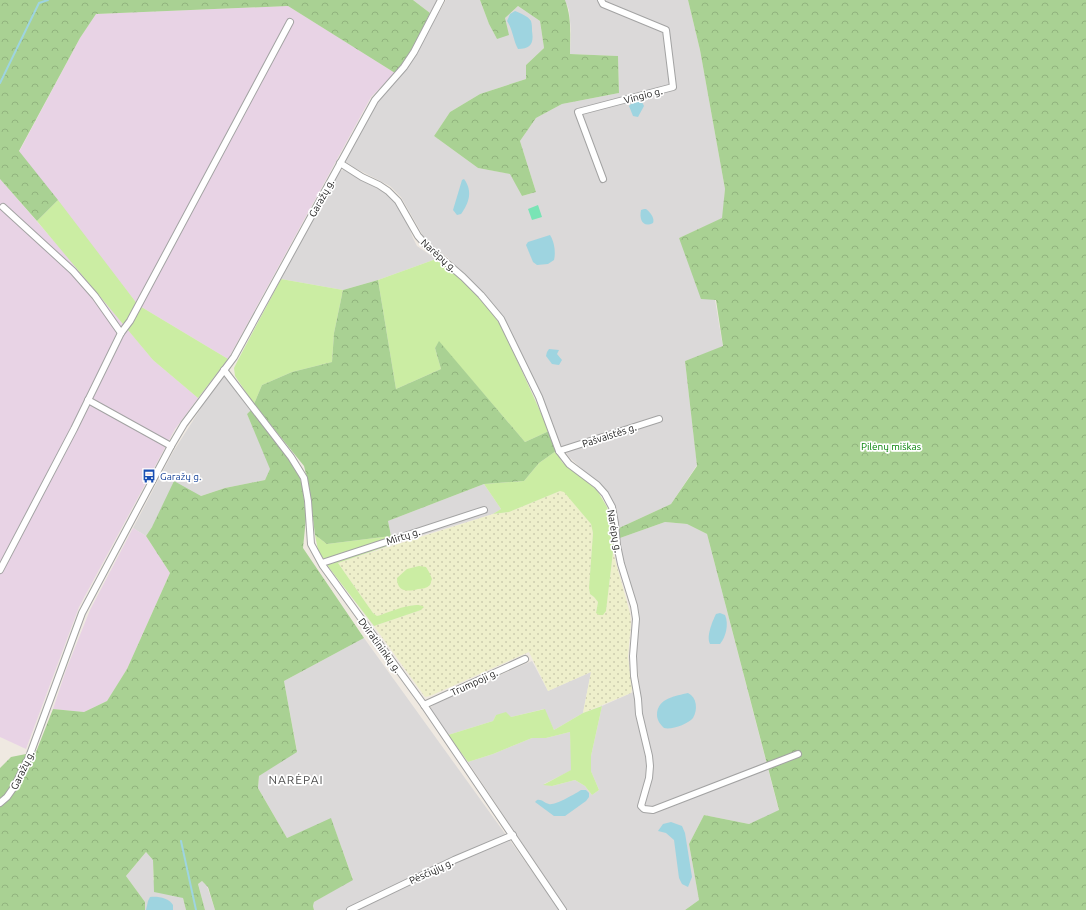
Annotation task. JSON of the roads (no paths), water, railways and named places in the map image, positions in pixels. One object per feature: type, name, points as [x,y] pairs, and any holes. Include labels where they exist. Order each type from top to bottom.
[{"type":"street","name":"Garažų g.","points":[[0,803],[7,797],[14,787],[29,757],[82,612],[171,446],[184,424],[234,357],[375,100],[404,67],[414,52],[442,0]]},
{"type":"street","name":"Vingio g.","points":[[601,0],[603,4],[666,30],[673,87],[578,112],[603,179]]},
{"type":"street","points":[[0,570],[121,333],[133,315],[290,22]]},
{"type":"street","name":"Narėpų g.","points":[[340,163],[388,191],[398,201],[418,236],[427,246],[463,277],[481,295],[501,319],[539,396],[560,451],[569,464],[597,484],[605,494],[612,507],[621,564],[634,606],[636,619],[633,656],[634,676],[639,714],[650,766],[649,778],[641,806],[644,809],[653,810],[798,754]]},
{"type":"street","points":[[3,207],[73,271],[95,296],[121,333]]},
{"type":"street","name":"Dviratininkų g.","points":[[224,370],[291,457],[304,478],[308,501],[311,544],[322,563],[424,706],[513,835],[539,876],[564,910]]},
{"type":"street","points":[[88,400],[171,446]]},
{"type":"street","name":"Pašvaistės g.","points":[[560,451],[659,419]]},
{"type":"street","name":"Mirtų g.","points":[[322,563],[484,510]]},
{"type":"street","name":"Trumpoji g.","points":[[424,706],[525,659]]},
{"type":"street","name":"Pėsčiųjų g.","points":[[350,910],[454,860],[513,835]]},
{"type":"water","points":[[515,11],[530,19],[532,26],[532,42],[529,46],[522,49],[518,49],[507,21],[510,14]]},
{"type":"water","points":[[640,101],[644,106],[638,117],[633,116],[629,106],[632,103]]},
{"type":"water","points":[[464,179],[467,183],[469,197],[464,210],[461,214],[457,215],[453,210],[462,180]]},
{"type":"water","points":[[644,209],[652,215],[653,223],[644,224],[642,222],[641,210]]},
{"type":"water","points":[[550,235],[553,240],[555,254],[554,260],[548,264],[537,265],[533,262],[526,245],[528,242]]},
{"type":"water","points":[[549,349],[559,350],[557,354],[562,360],[559,365],[552,364],[546,356]]},
{"type":"water","points":[[720,613],[725,615],[726,619],[727,626],[725,634],[720,644],[710,644],[709,634],[711,625],[716,614]]},
{"type":"water","points":[[688,693],[693,697],[696,704],[696,711],[693,718],[680,726],[664,728],[657,717],[660,705],[668,699]]},
{"type":"water","points":[[581,790],[586,790],[589,793],[589,797],[586,801],[565,816],[554,816],[535,802],[539,800],[552,804]]},
{"type":"water","points":[[671,822],[682,826],[685,833],[692,877],[688,887],[682,884],[679,878],[674,840],[666,833],[658,831],[663,824]]},
{"type":"water","points":[[150,897],[160,897],[166,899],[173,905],[173,910],[146,910]]},
{"type":"waterway","points":[[0,83],[39,3],[48,0]]},
{"type":"waterway","points":[[181,841],[196,910]]},
{"type":"place","name":"Garažų g.","points":[[149,476]]},
{"type":"district","name":"NARĖPAI","points":[[296,780]]},
{"type":"park label","name":"Pilėnų miškas","points":[[891,446]]}]
